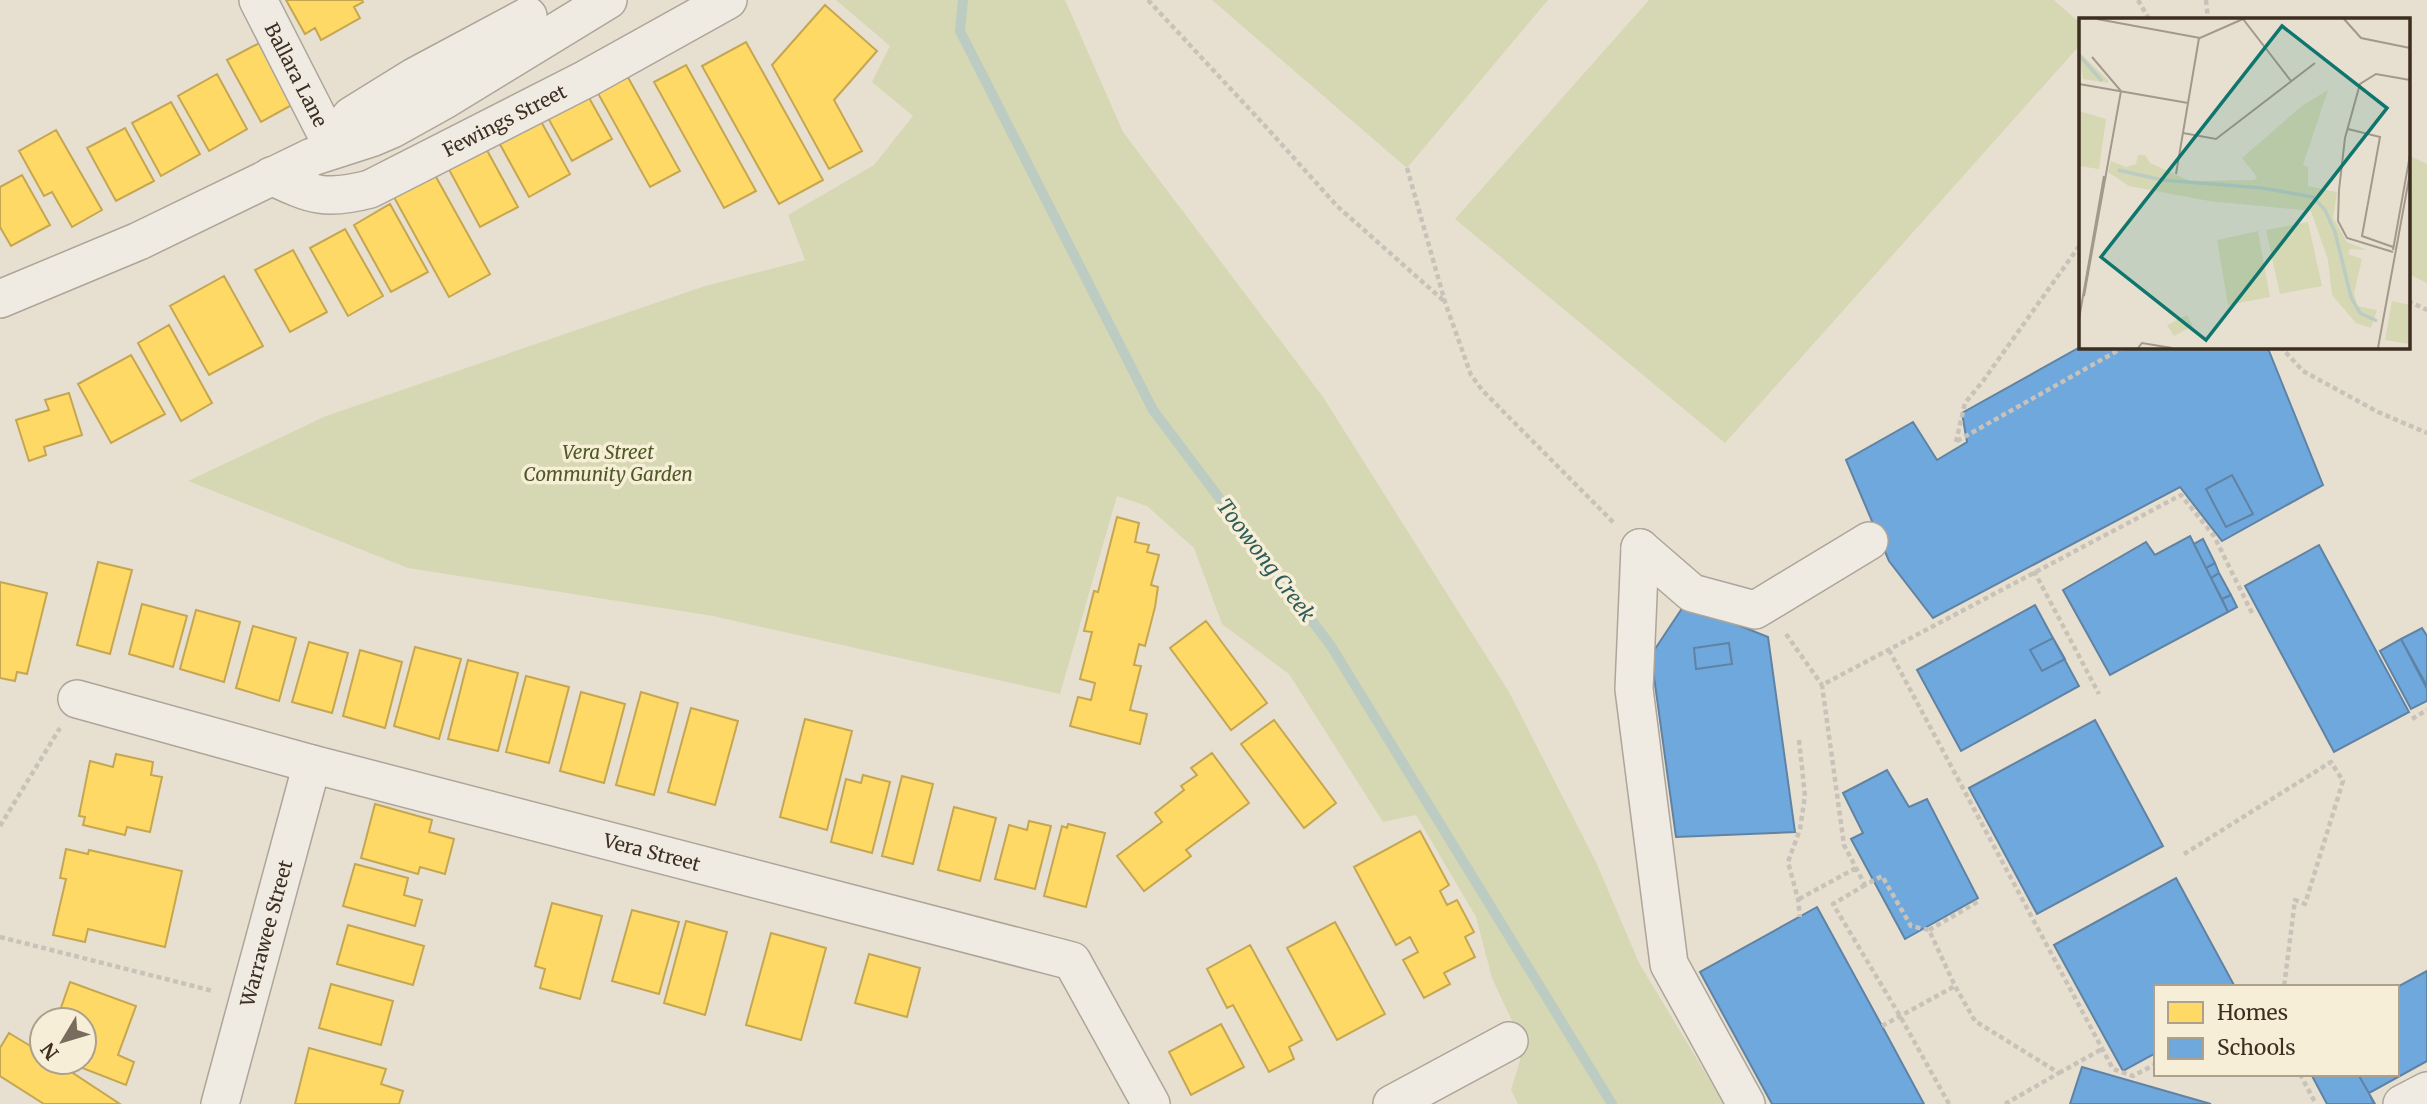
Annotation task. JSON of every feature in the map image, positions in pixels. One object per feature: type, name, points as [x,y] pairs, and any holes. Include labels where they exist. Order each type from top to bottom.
[{"type":"street","name":"Ballara Lane","points":[[258,0],[334,149]]},
{"type":"street","points":[[0,299],[139,241],[271,176],[334,149],[371,138],[422,113],[608,0]]},
{"type":"street","name":"Fewings Street","points":[[271,176],[317,195],[342,196],[370,189],[586,79],[728,0]]},
{"type":"street","points":[[334,149],[340,130],[351,116],[414,77],[528,16]]},
{"type":"street","points":[[1640,548],[1692,593],[1755,610],[1869,541]]},
{"type":"street","points":[[1640,548],[1634,689],[1669,964],[1746,1104]]},
{"type":"street","name":"Vera Street","points":[[77,699],[312,764],[1072,961],[1151,1104]]},
{"type":"street","name":"Warrawee Street","points":[[220,1104],[312,764]]},
{"type":"street","points":[[1391,1104],[1509,1041]]},
{"type":"street","points":[[2402,1104],[2427,1091]]},
{"type":"path","points":[[1148,0],[1336,206],[1445,302]]},
{"type":"path","points":[[2138,0],[2148,18]]},
{"type":"path","points":[[2206,0],[2208,18]]},
{"type":"path","points":[[1407,168],[1445,302],[1471,375],[1640,548]]},
{"type":"path","points":[[2079,249],[1965,403],[1956,442],[2122,348]]},
{"type":"path","points":[[2410,302],[2427,310]]},
{"type":"path","points":[[2282,348],[2303,371],[2378,412],[2427,433]]},
{"type":"path","points":[[1822,685],[2181,495],[2214,536],[2252,613]]},
{"type":"path","points":[[2034,571],[2099,694]]},
{"type":"path","points":[[1783,629],[1822,685],[1844,845],[1865,885]]},
{"type":"path","points":[[1889,650],[2113,1069],[2133,1076],[2154,1065]]},
{"type":"path","points":[[0,825],[77,699]]},
{"type":"path","points":[[2412,719],[2427,710]]},
{"type":"path","points":[[1799,740],[1805,796],[1800,830],[1787,862],[1798,899],[1800,917]]},
{"type":"path","points":[[2184,854],[2331,762],[2343,781],[2305,904],[2295,900],[2284,985]]},
{"type":"path","points":[[1798,899],[1856,868]]},
{"type":"path","points":[[1949,1104],[1833,904],[1882,876],[1911,926],[1929,930],[1979,901]]},
{"type":"path","points":[[1929,930],[1975,1021],[2059,1073]]},
{"type":"path","points":[[0,937],[214,991]]},
{"type":"path","points":[[1882,1026],[1955,986]]},
{"type":"path","points":[[2005,1104],[2102,1049]]},
{"type":"path","points":[[2301,1076],[2316,1104]]},
{"type":"green space","name":"Vera Street Community Garden","points":[[836,0],[1065,0],[1123,132],[1323,397],[1509,692],[1596,862],[1639,963],[1724,1104],[1518,1104],[1511,1090],[1524,1047],[1492,978],[1476,917],[1416,815],[1383,822],[1289,674],[1222,624],[1194,548],[1147,506],[1117,496],[1060,694],[713,616],[408,568],[188,481],[326,416],[705,286],[805,260],[788,215],[874,165],[913,116],[872,82],[890,46]]},
{"type":"green space","points":[[1212,0],[1548,0],[1407,168]]},
{"type":"green space","points":[[1649,0],[2054,0],[2079,22],[2079,46],[1725,443],[1455,219]]},
{"type":"green space","points":[[2410,156],[2427,164],[2427,283],[2410,275]]},
{"type":"building: Homes","points":[[286,0],[363,2],[354,7],[360,18],[321,40],[315,28],[305,34]]},
{"type":"building: Homes","points":[[825,5],[877,51],[834,100],[862,151],[829,169],[772,65]]},
{"type":"building: Homes","points":[[265,40],[299,101],[261,122],[227,60]]},
{"type":"building: Homes","points":[[746,42],[823,180],[779,204],[702,66]]},
{"type":"building: Homes","points":[[686,65],[756,191],[724,208],[654,82]]},
{"type":"building: Homes","points":[[625,72],[680,171],[650,187],[595,88]]},
{"type":"building: Homes","points":[[217,74],[247,129],[209,151],[178,96]]},
{"type":"building: Homes","points":[[583,87],[612,139],[572,161],[543,109]]},
{"type":"building: Homes","points":[[171,102],[200,154],[161,176],[132,123]]},
{"type":"building: Homes","points":[[538,116],[570,174],[529,197],[497,139]]},
{"type":"building: Homes","points":[[125,128],[154,181],[116,201],[87,148]]},
{"type":"building: Homes","points":[[56,130],[102,210],[72,227],[52,192],[44,196],[19,151]]},
{"type":"building: Homes","points":[[483,143],[518,207],[480,227],[446,164]]},
{"type":"building: Homes","points":[[431,168],[490,274],[449,297],[390,190]]},
{"type":"building: Homes","points":[[22,175],[50,225],[11,246],[0,227],[0,187]]},
{"type":"building: Homes","points":[[390,204],[428,272],[391,292],[354,225]]},
{"type":"building: Homes","points":[[345,229],[383,296],[348,316],[310,248]]},
{"type":"building: Homes","points":[[293,250],[327,312],[290,332],[255,270]]},
{"type":"building: Homes","points":[[224,276],[263,346],[209,375],[170,306]]},
{"type":"building: Homes","points":[[169,325],[212,403],[181,421],[138,343]]},
{"type":"building: Homes","points":[[131,355],[165,414],[111,443],[78,384]]},
{"type":"building: Homes","points":[[69,393],[82,435],[44,447],[46,455],[29,461],[16,420],[49,410],[45,400]]},
{"type":"building: Homes","points":[[1117,517],[1139,523],[1135,542],[1149,545],[1147,552],[1159,555],[1151,585],[1158,587],[1155,607],[1145,646],[1139,644],[1134,665],[1141,666],[1130,710],[1147,714],[1140,744],[1070,726],[1078,697],[1091,700],[1095,683],[1080,679],[1092,632],[1084,631],[1094,591],[1098,592]]},
{"type":"building: Homes","points":[[98,562],[132,570],[110,654],[77,645]]},
{"type":"building: Homes","points":[[0,582],[47,593],[27,674],[17,672],[15,681],[0,678]]},
{"type":"building: Homes","points":[[142,604],[187,616],[173,667],[129,654]]},
{"type":"building: Homes","points":[[196,610],[240,622],[224,682],[180,669]]},
{"type":"building: Homes","points":[[1206,621],[1267,703],[1231,730],[1170,648]]},
{"type":"building: Homes","points":[[253,626],[296,638],[279,701],[236,688]]},
{"type":"building: Homes","points":[[309,642],[348,653],[332,713],[292,702]]},
{"type":"building: Homes","points":[[415,647],[461,659],[439,739],[394,726]]},
{"type":"building: Homes","points":[[360,650],[402,662],[385,728],[343,716]]},
{"type":"building: Homes","points":[[468,660],[518,673],[498,751],[448,739]]},
{"type":"building: Homes","points":[[526,676],[569,687],[549,763],[506,752]]},
{"type":"building: Homes","points":[[581,692],[625,704],[604,783],[560,771]]},
{"type":"building: Homes","points":[[641,692],[678,703],[654,795],[616,785]]},
{"type":"building: Homes","points":[[691,708],[738,721],[715,805],[668,792]]},
{"type":"building: Homes","points":[[805,719],[852,731],[827,830],[780,817]]},
{"type":"building: Homes","points":[[1274,720],[1336,803],[1304,828],[1241,744]]},
{"type":"building: Homes","points":[[1212,753],[1249,803],[1186,850],[1191,856],[1144,891],[1117,856],[1162,822],[1155,813],[1184,790],[1181,786],[1197,775],[1191,768]]},
{"type":"building: Homes","points":[[116,754],[153,762],[151,775],[162,777],[150,832],[127,827],[125,835],[83,825],[85,817],[79,816],[90,761],[113,767]]},
{"type":"building: Homes","points":[[863,775],[890,782],[872,853],[831,842],[846,779],[861,783]]},
{"type":"building: Homes","points":[[902,776],[933,784],[913,864],[882,856]]},
{"type":"building: Homes","points":[[375,804],[432,820],[429,832],[454,839],[445,874],[420,867],[418,874],[361,858]]},
{"type":"building: Homes","points":[[954,807],[996,818],[980,881],[938,870]]},
{"type":"building: Homes","points":[[1029,821],[1051,826],[1035,889],[995,879],[1009,825],[1027,830]]},
{"type":"building: Homes","points":[[1068,824],[1105,833],[1086,907],[1044,896],[1062,826],[1067,828]]},
{"type":"building: Homes","points":[[1420,831],[1449,885],[1440,891],[1447,905],[1457,900],[1474,932],[1465,937],[1475,957],[1444,973],[1450,984],[1424,998],[1403,960],[1418,952],[1410,937],[1396,945],[1354,867]]},
{"type":"building: Homes","points":[[66,849],[88,854],[89,850],[182,871],[165,947],[88,929],[85,942],[53,935],[66,879],[60,878]]},
{"type":"building: Homes","points":[[355,864],[408,878],[404,895],[422,900],[415,926],[343,906]]},
{"type":"building: Homes","points":[[552,903],[602,916],[580,999],[540,988],[545,969],[535,966]]},
{"type":"building: Homes","points":[[632,910],[679,922],[659,994],[612,981]]},
{"type":"building: Homes","points":[[686,921],[727,932],[705,1015],[664,1003]]},
{"type":"building: Homes","points":[[1335,922],[1385,1014],[1337,1040],[1287,948]]},
{"type":"building: Homes","points":[[348,925],[424,946],[413,985],[337,964]]},
{"type":"building: Homes","points":[[771,933],[826,948],[801,1040],[746,1025]]},
{"type":"building: Homes","points":[[1250,945],[1302,1040],[1289,1047],[1294,1059],[1269,1072],[1233,1005],[1227,1008],[1207,969]]},
{"type":"building: Homes","points":[[869,954],[920,968],[907,1017],[855,1003]]},
{"type":"building: Homes","points":[[70,982],[136,1006],[118,1055],[134,1062],[126,1085],[98,1074],[98,1006],[62,1006]]},
{"type":"building: Homes","points":[[331,984],[393,1001],[381,1045],[319,1028]]},
{"type":"building: Homes","points":[[1221,1024],[1244,1067],[1191,1095],[1169,1052]]},
{"type":"building: Homes","points":[[9,1033],[28,1045],[28,1076],[77,1076],[120,1104],[44,1104],[0,1076],[0,1048]]},
{"type":"building: Homes","points":[[309,1048],[386,1069],[381,1084],[403,1091],[399,1104],[295,1104]]},
{"type":"building: Schools","points":[[2079,348],[2268,348],[2323,485],[2222,541],[2180,487],[1933,618],[1889,561],[1846,460],[1913,422],[1937,460],[1967,442],[1962,413]]},
{"type":"building: Schools","points":[[2232,475],[2253,514],[2226,527],[2206,489]]},
{"type":"building: Schools","points":[[2190,536],[2228,612],[2110,675],[2063,590],[2146,542],[2155,555]]},
{"type":"building: Schools","points":[[2203,539],[2215,563],[2206,568],[2194,544]]},
{"type":"building: Schools","points":[[2319,545],[2409,712],[2334,752],[2245,586]]},
{"type":"building: Schools","points":[[2215,563],[2219,573],[2211,578],[2206,568]]},
{"type":"building: Schools","points":[[2219,573],[2231,595],[2222,599],[2211,578]]},
{"type":"building: Schools","points":[[2231,595],[2237,607],[2228,612],[2222,599]]},
{"type":"building: Schools","points":[[1685,604],[1768,637],[1795,832],[1676,837],[1651,655]]},
{"type":"building: Schools","points":[[2035,605],[2079,686],[1961,751],[1917,670]]},
{"type":"building: Schools","points":[[2422,628],[2427,636],[2427,686],[2401,639]]},
{"type":"building: Schools","points":[[2053,638],[2065,659],[2042,671],[2030,650]]},
{"type":"building: Schools","points":[[2401,639],[2427,689],[2427,701],[2411,709],[2380,651]]},
{"type":"building: Schools","points":[[1729,643],[1732,664],[1696,669],[1694,648]]},
{"type":"building: Schools","points":[[2095,720],[2163,846],[2037,914],[1969,788]]},
{"type":"building: Schools","points":[[1887,770],[1909,807],[1927,799],[1978,898],[1905,939],[1851,839],[1863,833],[1843,793]]},
{"type":"building: Schools","points":[[2176,878],[2234,985],[2154,985],[2154,1054],[2123,1071],[2054,945]]},
{"type":"building: Schools","points":[[1817,907],[1924,1104],[1772,1104],[1700,972]]},
{"type":"building: Schools","points":[[2427,971],[2427,1061],[2369,1093],[2374,1104],[2327,1104],[2312,1076],[2399,1076],[2399,986]]},
{"type":"building: Schools","points":[[2082,1067],[2211,1104],[2070,1104]]},
{"type":"building: Schools","points":[[2312,1076],[2359,1076],[2375,1104],[2327,1104]]},
{"type":"waterway","name":"Toowong Creek","points":[[963,0],[960,31],[1153,410],[1331,646],[1612,1104]]}]
